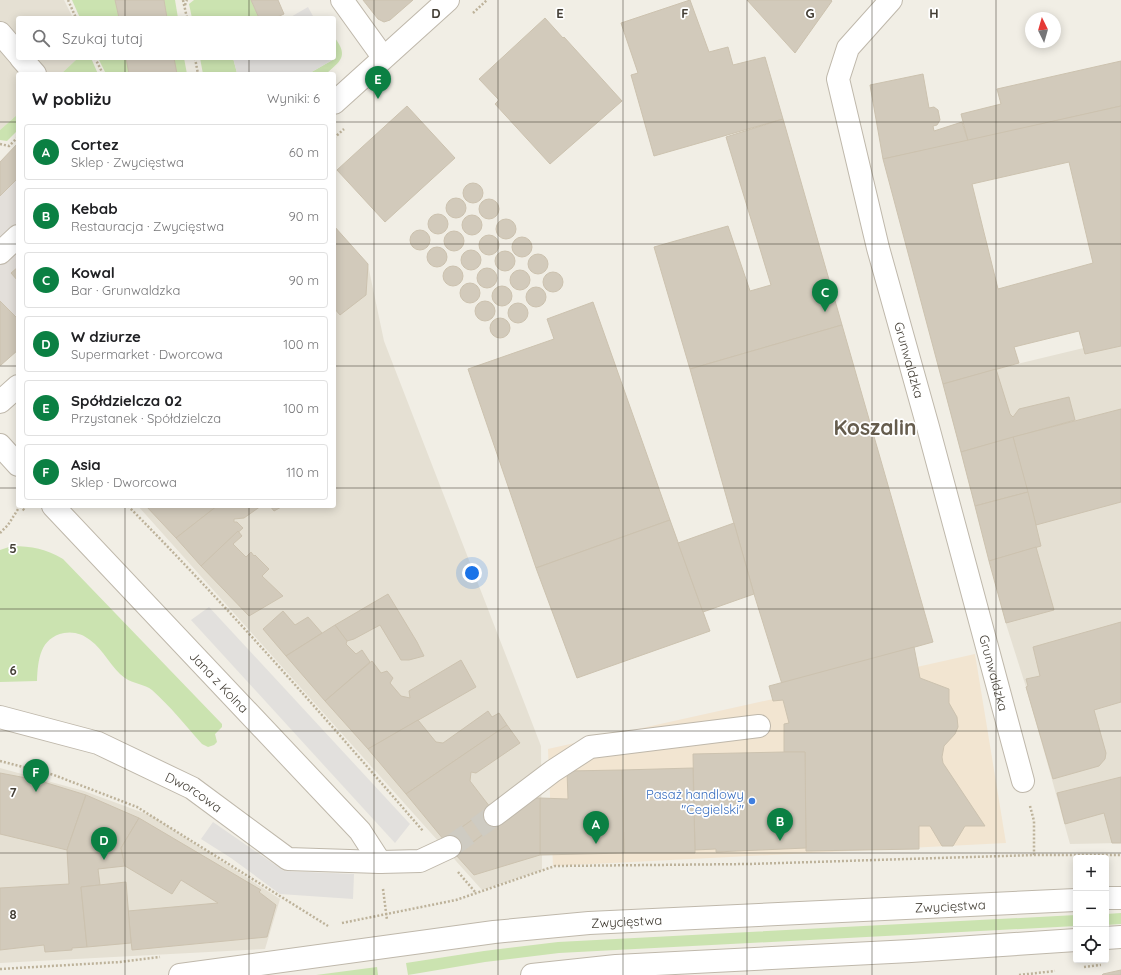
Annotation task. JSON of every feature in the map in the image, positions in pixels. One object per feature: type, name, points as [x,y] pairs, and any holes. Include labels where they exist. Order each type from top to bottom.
[{"type":"street","points":[[342,0],[383,57]]},
{"type":"street","points":[[336,101],[383,57],[448,0]]},
{"type":"street","name":"Grunwaldzka","points":[[891,0],[848,48],[838,79],[878,248],[928,427],[1023,781]]},
{"type":"street","points":[[0,33],[16,52]]},
{"type":"street","points":[[24,60],[33,72]]},
{"type":"street","points":[[0,253],[16,238]]},
{"type":"street","points":[[0,402],[16,388]]},
{"type":"street","name":"Jana z Kolna","points":[[55,508],[360,830],[380,862]]},
{"type":"street","name":"Dworcowa","points":[[0,717],[98,743],[192,788],[288,859],[380,862],[420,861],[445,849]]},
{"type":"street","points":[[495,815],[553,771],[590,747],[759,726]]},
{"type":"street","points":[[1109,898],[1121,898]]},
{"type":"street","name":"Zwycięstwa","points":[[180,975],[494,932],[589,923],[1073,900]]},
{"type":"street","points":[[1109,938],[1121,937]]},
{"type":"street","points":[[532,975],[616,966],[911,951],[1073,940]]},
{"type":"path","points":[[68,0],[75,16]]},
{"type":"path","points":[[183,0],[187,16]]},
{"type":"path","points":[[184,5],[188,0]]},
{"type":"path","points":[[96,60],[102,72]]},
{"type":"path","points":[[194,60],[198,72]]},
{"type":"path","points":[[0,144],[9,146],[16,139]]},
{"type":"path","points":[[0,533],[8,525],[19,508]]},
{"type":"path","points":[[130,508],[192,571],[445,849],[476,893]]},
{"type":"path","points":[[0,761],[54,775],[137,807],[329,926]]},
{"type":"path","points":[[1034,821],[1034,855]]},
{"type":"path","points":[[386,913],[456,900],[555,866],[749,864],[1034,855],[1121,855]]},
{"type":"path","points":[[380,862],[387,921]]},
{"type":"shaded area","points":[[0,0],[64,0],[72,16],[16,16],[16,60],[76,60],[63,72],[16,72],[16,116],[0,130]]},
{"type":"shaded area","points":[[308,7],[313,16],[292,16]]},
{"type":"shaded area","points":[[234,60],[332,60],[312,72],[237,72]]},
{"type":"shaded area","points":[[16,180],[16,269],[11,273],[16,279],[15,316],[0,301],[0,196]]},
{"type":"shaded area","points":[[336,230],[368,265],[384,341],[541,746],[542,870],[482,890],[140,508],[336,508]]},
{"type":"shaded area","points":[[1121,339],[1121,843],[1070,844],[1026,687],[1006,624],[943,384],[996,369]]},
{"type":"shaded area","points":[[209,607],[410,824],[395,843],[191,620]]},
{"type":"shaded area","points":[[975,654],[1006,843],[553,866],[548,749]]},
{"type":"shaded area","points":[[0,768],[84,791],[152,816],[280,899],[265,949],[0,963]]},
{"type":"shaded area","points":[[213,822],[284,871],[354,874],[353,899],[280,894],[231,858],[201,839]]},
{"type":"green space","points":[[72,0],[175,0],[178,16],[79,16]]},
{"type":"green space","points":[[194,0],[251,0],[258,16],[192,16],[189,4]]},
{"type":"green space","points":[[336,40],[342,54],[339,62],[328,72],[312,72],[332,60],[336,60]]},
{"type":"green space","points":[[76,60],[92,60],[97,72],[63,72]]},
{"type":"green space","points":[[99,60],[184,60],[187,72],[105,72]]},
{"type":"green space","points":[[200,60],[234,60],[237,72],[203,72]]},
{"type":"green space","points":[[16,116],[16,132],[7,141],[0,140],[0,130]]},
{"type":"green space","points":[[12,546],[39,549],[63,559],[222,724],[222,727],[215,734],[217,742],[208,747],[202,744],[172,709],[152,690],[146,686],[132,682],[125,678],[95,644],[81,635],[71,632],[56,636],[45,645],[38,665],[37,681],[0,682],[0,550]]},
{"type":"green space","points":[[1121,913],[1121,924],[1109,925],[1109,914]]},
{"type":"green space","points":[[1073,915],[1073,926],[559,953],[485,962],[408,975],[406,963],[484,951],[558,942]]},
{"type":"green space","points":[[377,967],[378,975],[316,975]]},
{"type":"building","points":[[115,0],[164,0],[167,16],[119,16]]},
{"type":"building","points":[[251,0],[278,0],[284,14],[280,16],[258,16]]},
{"type":"building","points":[[363,0],[413,0],[390,20],[384,22],[378,19]]},
{"type":"building","points":[[690,0],[709,52],[728,47],[733,65],[765,57],[783,119],[654,156],[631,75],[638,73],[621,23]]},
{"type":"building","points":[[747,0],[831,0],[832,1],[795,53]]},
{"type":"building","points":[[545,18],[622,101],[550,164],[495,104],[499,100],[479,79]]},
{"type":"building","points":[[126,60],[174,60],[177,72],[129,72]]},
{"type":"building","points":[[1121,61],[1121,106],[968,141],[961,114],[1001,104],[997,89]]},
{"type":"building","points":[[923,74],[929,108],[934,107],[938,110],[940,120],[937,125],[933,126],[934,131],[962,122],[968,141],[883,159],[870,85]]},
{"type":"building","points":[[407,106],[455,158],[385,222],[337,170]]},
{"type":"building","points":[[1121,106],[1121,346],[1085,354],[1079,331],[1014,347],[1019,363],[943,384],[883,159]],"holes":[[[1069,162],[1093,263],[998,289],[972,184]]]},
{"type":"building","points":[[783,119],[842,325],[690,369],[654,247],[728,226],[750,291],[771,285],[726,137]]},
{"type":"building","points":[[16,145],[16,180],[0,196],[0,162]]},
{"type":"building","points":[[473,183],[480,186],[483,193],[480,200],[473,203],[466,200],[463,193],[466,186]]},
{"type":"building","points":[[456,198],[463,201],[466,208],[463,215],[456,218],[449,215],[446,208],[449,201]]},
{"type":"building","points":[[489,199],[496,202],[499,209],[496,216],[489,219],[482,216],[479,209],[482,202]]},
{"type":"building","points":[[438,214],[445,217],[448,224],[445,231],[438,234],[431,231],[428,224],[431,217]]},
{"type":"building","points":[[472,215],[479,218],[482,225],[479,232],[472,235],[465,232],[462,225],[465,218]]},
{"type":"building","points":[[506,219],[513,222],[516,229],[513,236],[506,239],[499,236],[496,229],[499,222]]},
{"type":"building","points":[[336,228],[368,264],[366,295],[340,315],[336,310]]},
{"type":"building","points":[[420,230],[427,233],[430,240],[427,247],[420,250],[413,247],[410,240],[413,233]]},
{"type":"building","points":[[454,231],[461,234],[464,241],[461,248],[454,251],[447,248],[444,241],[447,234]]},
{"type":"building","points":[[489,235],[496,238],[499,245],[496,252],[489,255],[482,252],[479,245],[482,238]]},
{"type":"building","points":[[522,237],[529,240],[532,247],[529,254],[522,257],[515,254],[512,247],[515,240]]},
{"type":"building","points":[[437,247],[444,250],[447,257],[444,264],[437,267],[430,264],[427,257],[430,250]]},
{"type":"building","points":[[471,250],[478,253],[481,260],[478,267],[471,270],[464,267],[461,260],[464,253]]},
{"type":"building","points":[[505,251],[512,254],[515,261],[512,268],[505,271],[498,268],[495,261],[498,254]]},
{"type":"building","points":[[538,254],[545,257],[548,264],[545,271],[538,274],[531,271],[528,264],[531,257]]},
{"type":"building","points":[[453,266],[460,269],[463,276],[460,283],[453,286],[446,283],[443,276],[446,269]]},
{"type":"building","points":[[487,268],[494,271],[497,278],[494,285],[487,288],[480,285],[477,278],[480,271]]},
{"type":"building","points":[[16,269],[16,279],[11,273]]},
{"type":"building","points":[[520,270],[527,273],[530,280],[527,287],[520,290],[513,287],[510,280],[513,273]]},
{"type":"building","points":[[553,272],[560,275],[563,282],[560,289],[553,292],[546,289],[543,282],[546,275]]},
{"type":"building","points":[[470,283],[477,286],[480,293],[477,300],[470,303],[463,300],[460,293],[463,286]]},
{"type":"building","points":[[502,286],[509,289],[512,296],[509,303],[502,306],[495,303],[492,296],[495,289]]},
{"type":"building","points":[[536,287],[543,290],[546,297],[543,304],[536,307],[529,304],[526,297],[529,290]]},
{"type":"building","points":[[0,301],[16,317],[16,352],[0,365]]},
{"type":"building","points":[[485,301],[492,304],[495,311],[492,318],[485,321],[478,318],[475,311],[478,304]]},
{"type":"building","points":[[593,302],[670,520],[536,568],[468,369],[554,339],[547,319]]},
{"type":"building","points":[[518,303],[525,306],[528,313],[525,320],[518,323],[511,320],[508,313],[511,306]]},
{"type":"building","points":[[500,318],[507,321],[510,328],[507,335],[500,338],[493,335],[490,328],[493,321]]},
{"type":"building","points":[[842,325],[933,642],[782,684],[754,594],[690,369]]},
{"type":"building","points":[[996,369],[1010,414],[1013,417],[1019,409],[1069,397],[1075,420],[961,452],[943,384]]},
{"type":"building","points":[[1121,409],[1121,502],[1036,525],[1013,437]]},
{"type":"building","points":[[1013,437],[1028,492],[975,506],[961,452]]},
{"type":"building","points":[[1028,492],[1041,546],[989,561],[975,506]]},
{"type":"building","points":[[148,508],[214,508],[176,538]]},
{"type":"building","points":[[214,508],[258,508],[244,518],[234,519],[234,522],[237,522],[243,528],[201,566],[176,538]]},
{"type":"building","points":[[272,508],[279,508],[274,511]]},
{"type":"building","points":[[670,520],[710,631],[577,678],[536,568]]},
{"type":"building","points":[[734,523],[754,594],[703,612],[678,543]]},
{"type":"building","points":[[238,531],[242,536],[233,544],[246,557],[251,552],[269,569],[262,576],[283,596],[249,616],[201,566]]},
{"type":"building","points":[[1036,547],[1054,610],[1006,623],[989,561]]},
{"type":"building","points":[[388,594],[424,656],[409,660],[401,660],[380,625],[354,639],[347,641],[335,625]]},
{"type":"building","points":[[283,611],[295,625],[308,617],[322,633],[286,656],[263,629]]},
{"type":"building","points":[[1121,622],[1121,702],[1094,710],[1106,753],[1105,759],[1099,766],[1053,779],[1026,687],[1028,686],[1026,679],[1040,676],[1033,647]]},
{"type":"building","points":[[335,625],[347,641],[346,644],[356,654],[362,650],[370,662],[325,701],[286,656]]},
{"type":"building","points":[[914,647],[920,678],[949,689],[949,703],[957,717],[958,727],[955,734],[944,746],[942,757],[943,763],[985,826],[965,826],[953,846],[942,846],[930,826],[919,826],[919,849],[806,851],[805,752],[784,752],[784,724],[789,723],[783,700],[773,701],[769,686]]},
{"type":"building","points":[[461,660],[476,687],[368,749],[325,701],[372,661],[381,673],[387,671],[393,678],[390,683],[401,696],[410,698],[409,691]]},
{"type":"building","points":[[488,711],[492,717],[499,713],[507,725],[406,794],[368,749],[418,720],[436,742],[443,743]]},
{"type":"building","points":[[507,725],[520,743],[476,773],[471,772],[470,781],[490,807],[444,840],[406,794]]},
{"type":"building","points":[[805,752],[806,848],[716,852],[716,849],[695,850],[693,754]]},
{"type":"building","points":[[693,768],[695,853],[624,853],[622,770]]},
{"type":"building","points":[[622,770],[624,853],[540,855],[540,798],[568,799],[567,771]]},
{"type":"building","points":[[0,773],[37,780],[86,795],[67,850],[0,834]]},
{"type":"building","points":[[1121,777],[1121,843],[1112,843],[1104,813],[1065,824],[1057,793]]},
{"type":"building","points":[[86,795],[139,818],[121,848],[125,866],[98,869],[100,885],[81,887],[87,947],[72,948],[72,950],[45,952],[44,945],[0,950],[0,888],[69,884],[67,850]]},
{"type":"building","points":[[532,798],[540,798],[540,855],[474,875],[456,855]]},
{"type":"building","points":[[490,807],[500,821],[456,855],[444,840]]},
{"type":"building","points":[[139,818],[261,890],[259,892],[276,905],[267,937],[132,950],[128,911],[218,903],[181,880],[172,894],[125,866],[121,848]]},
{"type":"building","points":[[126,882],[131,943],[87,947],[81,887]]},
{"type":"building","points":[[1121,970],[1121,975],[1102,975],[1103,974]]},
{"type":"tunnel","points":[[450,847],[495,815]]},
{"type":"place","name":"Spółdzielcza 02","points":[[378,99]]},
{"type":"place","name":"Kowal","points":[[825,312]]},
{"type":"place","name":"Asia","points":[[36,792]]},
{"type":"place","name":"Pasaż handlowy \"Cegielski\"","points":[[752,801]]},
{"type":"place","name":"Kebab","points":[[780,841]]},
{"type":"place","name":"Cortez","points":[[596,844]]},
{"type":"place","name":"W dziurze","points":[[104,860]]},
{"type":"district","name":"Koszalin","points":[[875,427]]}]
